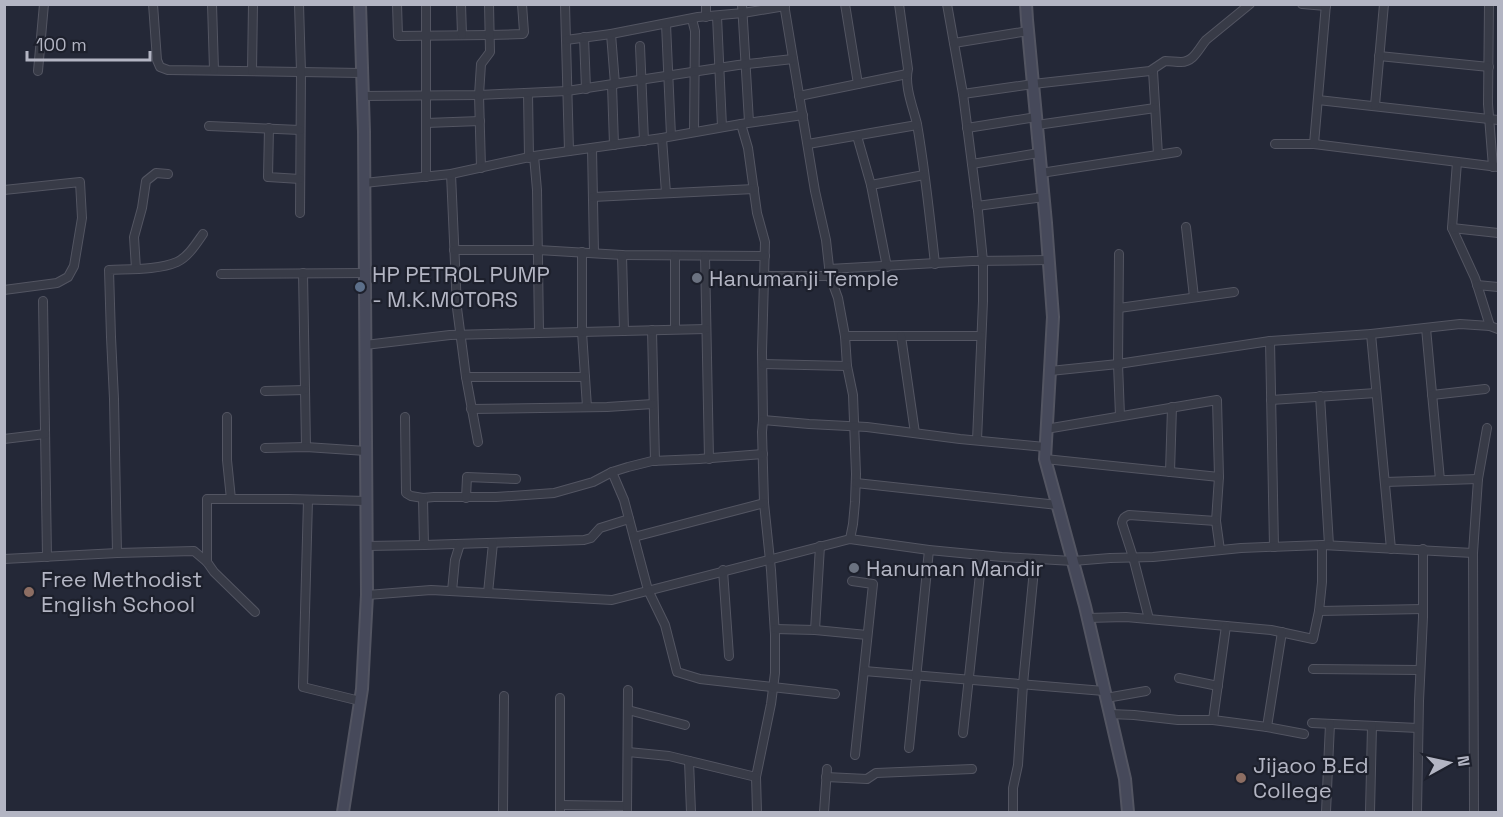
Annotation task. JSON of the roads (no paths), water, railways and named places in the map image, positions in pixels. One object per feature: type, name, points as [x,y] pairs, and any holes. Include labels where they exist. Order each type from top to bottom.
[{"type":"street","points":[[38,71],[44,4]]},
{"type":"street","points":[[153,4],[157,60],[160,66],[168,70],[362,73]]},
{"type":"street","points":[[212,4],[214,70]]},
{"type":"street","points":[[252,71],[253,4]]},
{"type":"street","points":[[299,4],[300,213]]},
{"type":"street","points":[[343,813],[360,701],[367,595],[364,183],[360,4]]},
{"type":"street","points":[[398,4],[398,36],[523,33],[522,4]]},
{"type":"street","points":[[426,4],[426,177]]},
{"type":"street","points":[[461,4],[462,35]]},
{"type":"street","points":[[481,168],[479,95],[482,62],[490,52],[489,4]]},
{"type":"street","points":[[565,4],[569,151]]},
{"type":"street","points":[[706,4],[706,17]]},
{"type":"street","points":[[742,4],[746,64],[745,123],[758,213],[765,242],[762,432],[764,503],[774,629],[775,673],[756,777],[757,813]]},
{"type":"street","points":[[844,4],[858,84]]},
{"type":"street","points":[[898,4],[935,264]]},
{"type":"street","points":[[947,4],[963,94],[983,261],[977,440]]},
{"type":"street","points":[[1026,4],[1053,317],[1045,459],[1088,618],[1125,779],[1128,813]]},
{"type":"street","points":[[963,94],[1153,70],[1165,61],[1188,61],[1206,40],[1250,4]]},
{"type":"street","points":[[1302,4],[1326,5],[1314,144]]},
{"type":"street","points":[[1375,105],[1384,4]]},
{"type":"street","points":[[1275,144],[1314,144],[1496,167],[1489,119],[1490,4]]},
{"type":"street","points":[[566,40],[692,19],[743,14],[784,5],[830,273],[838,298],[853,395],[856,483],[850,539]]},
{"type":"street","points":[[717,16],[722,127]]},
{"type":"street","points":[[692,19],[695,31],[694,132]]},
{"type":"street","points":[[666,24],[671,136]]},
{"type":"street","points":[[954,44],[1028,31]]},
{"type":"street","points":[[611,34],[614,145]]},
{"type":"street","points":[[584,37],[586,89]]},
{"type":"street","points":[[640,46],[644,141]]},
{"type":"street","points":[[1379,56],[1489,67]]},
{"type":"street","points":[[362,96],[479,95],[567,91],[719,67],[793,59]]},
{"type":"street","points":[[1153,70],[1158,155]]},
{"type":"street","points":[[799,96],[907,74]]},
{"type":"street","points":[[528,93],[532,157],[537,190],[539,332]]},
{"type":"street","points":[[1318,100],[1498,120]]},
{"type":"street","points":[[967,128],[1155,108]]},
{"type":"street","points":[[364,183],[452,174],[532,157],[803,115]]},
{"type":"street","points":[[426,123],[480,121]]},
{"type":"street","points":[[808,144],[917,125]]},
{"type":"street","points":[[209,126],[300,130]]},
{"type":"street","points":[[269,128],[268,177],[300,179]]},
{"type":"street","points":[[857,135],[871,185],[887,267]]},
{"type":"street","points":[[662,138],[666,193]]},
{"type":"street","points":[[591,148],[594,253]]},
{"type":"street","points":[[1041,173],[1177,152]]},
{"type":"street","points":[[972,164],[1039,153]]},
{"type":"street","points":[[1457,162],[1452,228],[1478,285],[1490,326]]},
{"type":"street","points":[[136,269],[134,237],[146,181],[156,172],[168,174]]},
{"type":"street","points":[[452,174],[457,308],[471,409],[478,442]]},
{"type":"street","points":[[871,185],[924,175]]},
{"type":"street","points":[[4,190],[80,182],[82,218],[74,266],[68,277],[57,283],[4,290]]},
{"type":"street","points":[[593,198],[754,189]]},
{"type":"street","points":[[977,206],[1044,197]]},
{"type":"street","points":[[1186,227],[1194,297]]},
{"type":"street","points":[[1452,228],[1498,233]]},
{"type":"street","points":[[117,553],[109,270],[153,268],[177,262],[195,247],[202,234]]},
{"type":"street","points":[[454,250],[765,256]]},
{"type":"street","points":[[582,252],[582,332],[587,407]]},
{"type":"street","points":[[1119,254],[1120,416]]},
{"type":"street","points":[[622,255],[624,331]]},
{"type":"street","points":[[675,255],[675,329]]},
{"type":"street","points":[[705,256],[709,459]]},
{"type":"street","points":[[765,276],[983,261],[1049,260]]},
{"type":"street","points":[[303,273],[306,447]]},
{"type":"street","points":[[221,274],[365,273]]},
{"type":"street","points":[[1478,285],[1498,287]]},
{"type":"street","points":[[1119,308],[1234,292]]},
{"type":"street","points":[[43,301],[47,557]]},
{"type":"street","points":[[1050,371],[1118,364],[1270,341],[1371,334],[1460,324],[1490,326],[1498,329]]},
{"type":"street","points":[[1426,327],[1440,480]]},
{"type":"street","points":[[365,345],[460,335],[706,328]]},
{"type":"street","points":[[652,330],[655,461]]},
{"type":"street","points":[[1371,334],[1391,549]]},
{"type":"street","points":[[844,336],[981,336]]},
{"type":"street","points":[[901,336],[915,433]]},
{"type":"street","points":[[1270,341],[1274,547]]},
{"type":"street","points":[[763,364],[847,366]]},
{"type":"street","points":[[466,377],[585,377]]},
{"type":"street","points":[[1432,395],[1485,389]]},
{"type":"street","points":[[265,391],[305,390]]},
{"type":"street","points":[[1271,400],[1376,393]]},
{"type":"street","points":[[1088,618],[1126,617],[1226,626],[1282,632],[1313,639],[1319,611],[1326,545],[1320,396]]},
{"type":"street","points":[[1046,429],[1216,400],[1219,477],[1216,521],[1220,550]]},
{"type":"street","points":[[471,409],[653,404]]},
{"type":"street","points":[[1170,472],[1172,407]]},
{"type":"street","points":[[227,417],[227,460],[231,499]]},
{"type":"street","points":[[405,417],[406,493],[423,498],[554,493],[593,482],[612,472],[655,461],[763,454]]},
{"type":"street","points":[[763,420],[855,426],[1045,447]]},
{"type":"street","points":[[1474,813],[1473,553],[1478,479],[1486,428]]},
{"type":"street","points":[[4,439],[45,435]]},
{"type":"street","points":[[266,448],[306,447],[366,451]]},
{"type":"street","points":[[1045,459],[1219,477]]},
{"type":"street","points":[[612,472],[624,500],[648,590],[665,625],[677,672],[699,679],[835,694]]},
{"type":"street","points":[[466,498],[467,477],[516,479]]},
{"type":"street","points":[[1384,482],[1478,479]]},
{"type":"street","points":[[856,483],[1058,505]]},
{"type":"street","points":[[423,498],[424,545]]},
{"type":"street","points":[[207,562],[207,499],[367,501]]},
{"type":"street","points":[[308,500],[303,687],[360,701]]},
{"type":"street","points":[[634,537],[764,503]]},
{"type":"street","points":[[1149,619],[1122,524],[1125,516],[1216,521]]},
{"type":"street","points":[[367,546],[585,540],[591,538],[600,528],[629,519]]},
{"type":"street","points":[[367,595],[431,590],[612,600],[850,539],[929,550],[1072,561],[1326,545],[1473,553]]},
{"type":"street","points":[[488,592],[493,543]]},
{"type":"street","points":[[452,591],[455,560],[460,544]]},
{"type":"street","points":[[815,630],[820,546]]},
{"type":"street","points":[[1417,813],[1423,549]]},
{"type":"street","points":[[909,748],[929,550]]},
{"type":"street","points":[[4,559],[194,551],[255,612]]},
{"type":"street","points":[[963,733],[982,555]]},
{"type":"street","points":[[1013,813],[1013,788],[1018,765],[1035,559]]},
{"type":"street","points":[[723,570],[729,656]]},
{"type":"street","points":[[852,581],[873,584],[855,755]]},
{"type":"street","points":[[1319,611],[1423,609]]},
{"type":"street","points":[[1213,720],[1226,626]]},
{"type":"street","points":[[774,629],[867,635]]},
{"type":"street","points":[[1267,727],[1282,632]]},
{"type":"street","points":[[1313,669],[1420,670]]},
{"type":"street","points":[[864,671],[1023,684],[1105,694],[1146,691]]},
{"type":"street","points":[[1179,678],[1218,686]]},
{"type":"street","points":[[560,698],[560,809],[627,809],[628,690]]},
{"type":"street","points":[[502,813],[504,696]]},
{"type":"street","points":[[628,710],[685,725]]},
{"type":"street","points":[[1110,714],[1178,720],[1213,720],[1304,734]]},
{"type":"street","points":[[1312,723],[1418,728]]},
{"type":"street","points":[[1326,813],[1330,724]]},
{"type":"street","points":[[1370,813],[1372,726]]},
{"type":"street","points":[[628,752],[669,756],[756,777]]},
{"type":"street","points":[[689,761],[691,813]]},
{"type":"street","points":[[824,813],[827,773],[867,779],[876,773],[972,770]]},
{"type":"place","name":"Hanumanji Temple","points":[[697,278]]},
{"type":"place","name":"HP PETROL PUMP - M.K.MOTORS","points":[[360,287]]},
{"type":"place","name":"Hanuman Mandir","points":[[854,568]]},
{"type":"place","name":"Free Methodist English School","points":[[29,592]]},
{"type":"place","name":"Jijaoo B.Ed College","points":[[1241,778]]}]
